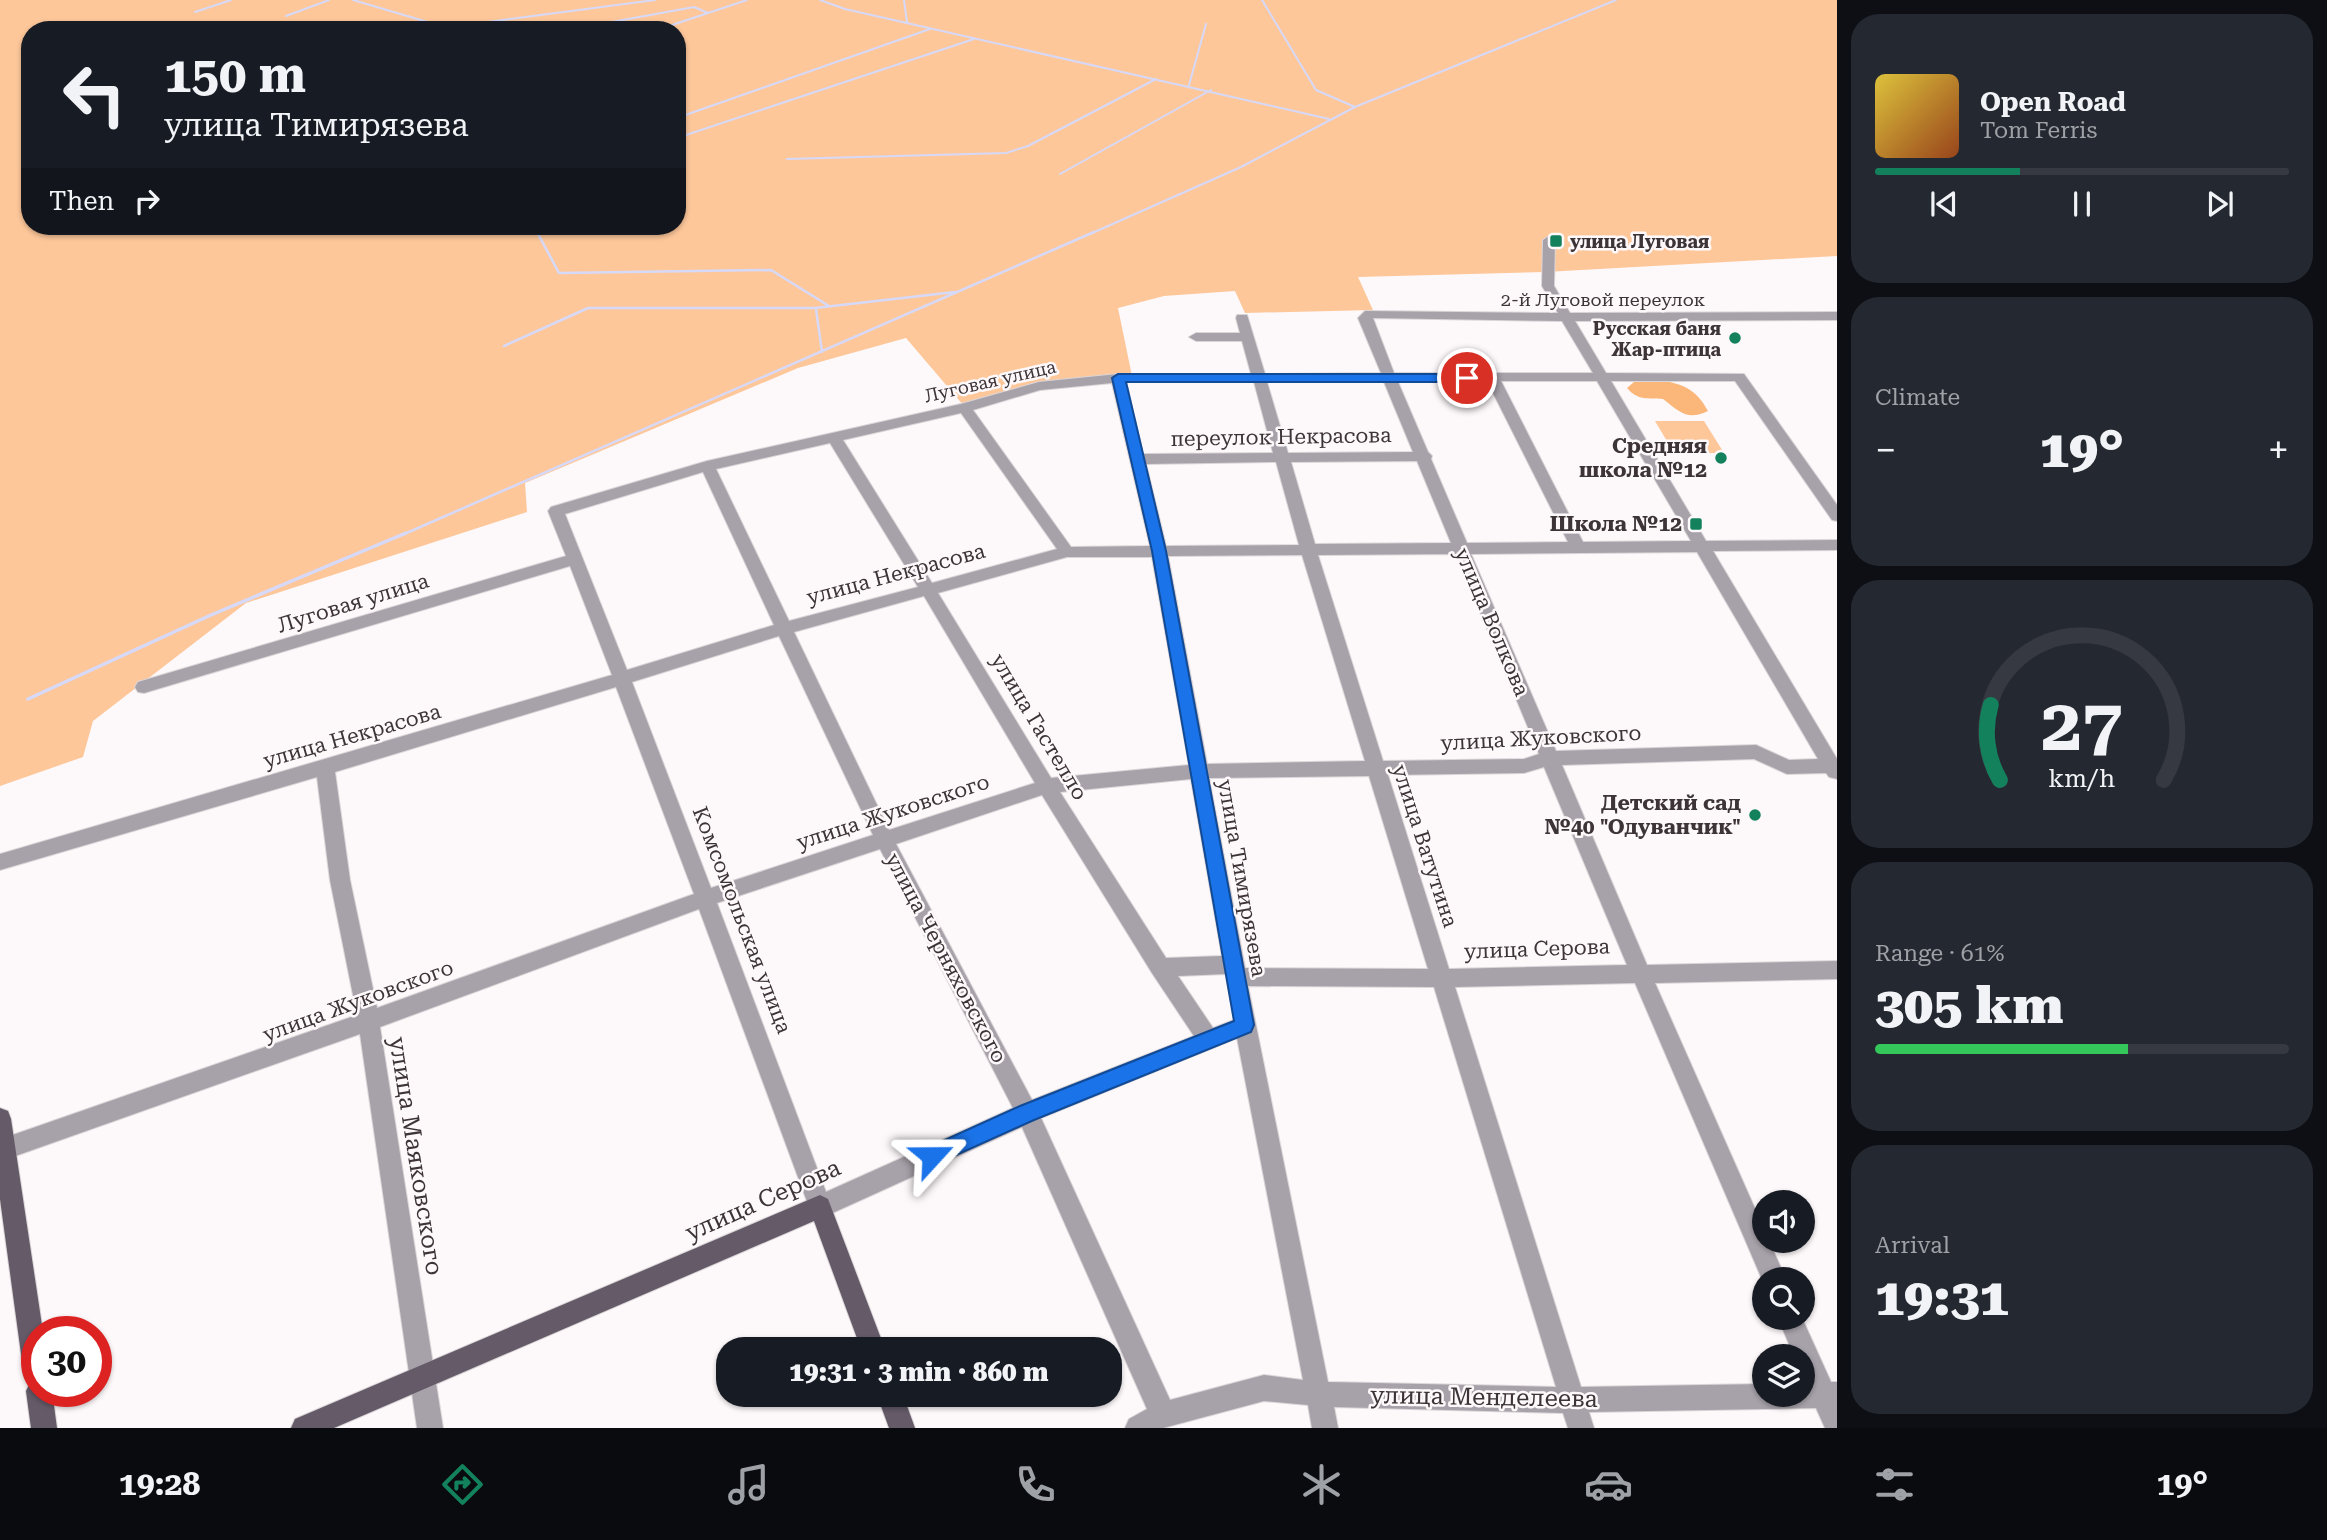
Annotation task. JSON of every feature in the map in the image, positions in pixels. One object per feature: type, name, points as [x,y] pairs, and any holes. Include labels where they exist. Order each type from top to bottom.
[{"type":"main road","points":[[0,1119],[28,1316]]},
{"type":"main road","name":"Комсомольская улица","points":[[820,1207],[869,1337]]},
{"type":"main road","name":"улица Серова","points":[[304,1428],[820,1207]]},
{"type":"main road","points":[[41,1407],[44,1428]]},
{"type":"main road","points":[[894,1407],[902,1428]]},
{"type":"street","points":[[1549,240],[1547,281],[1565,317],[1835,769]]},
{"type":"street","name":"2-й Луговой переулок","points":[[1370,314],[1565,317],[1837,316]]},
{"type":"street","name":"улица Волкова","points":[[1370,314],[1364,318],[1425,456],[1460,549],[1769,1267]]},
{"type":"street","name":"улица Ватутина","points":[[1196,337],[1245,327],[1261,376],[1280,457],[1581,1428]]},
{"type":"street","name":"Луговая улица","points":[[555,511],[707,466],[964,408],[1038,386],[1118,378],[1261,376],[1601,379],[1739,377],[1837,516]]},
{"type":"street","name":"улица Тимирязева","points":[[1118,378],[1159,551],[1245,1025],[1325,1428]]},
{"type":"street","points":[[1492,378],[1578,547]]},
{"type":"street","points":[[964,408],[1067,552]]},
{"type":"street","name":"улица Гастелло","points":[[833,436],[930,589],[1159,967],[1208,1039]]},
{"type":"street","name":"переулок Некрасова","points":[[1138,459],[1425,456]]},
{"type":"street","name":"улица Черняховского","points":[[707,466],[782,629],[884,839],[1027,1113],[1163,1414]]},
{"type":"street","name":"Комсомольская улица","points":[[555,511],[706,898],[820,1207]]},
{"type":"street","name":"улица Некрасова","points":[[0,862],[325,768],[782,629],[1067,552],[1837,545]]},
{"type":"street","name":"Луговая улица","points":[[144,687],[575,559]]},
{"type":"street","name":"улица Жуковского","points":[[4,1149],[369,1021],[706,898],[1048,786],[1199,771],[1376,766],[1524,766],[1550,758],[1756,752],[1787,767],[1835,769]]},
{"type":"street","name":"улица Маяковского","points":[[325,768],[340,880],[369,1021],[430,1428]]},
{"type":"street","name":"улица Серова","points":[[1159,967],[1443,978],[1837,970]]},
{"type":"street","name":"улица Серова","points":[[820,1207],[1027,1113],[1245,1025]]},
{"type":"street","points":[[1796,1330],[1830,1395],[1837,1426]]},
{"type":"street","name":"улица Менделеева","points":[[1138,1428],[1163,1414],[1265,1388],[1319,1394],[1572,1399],[1830,1395]]},
{"type":"shaded area","points":[[0,0],[1837,0],[1837,256],[1545,272],[1358,277],[1373,310],[1245,313],[1235,291],[1164,296],[1118,308],[1132,376],[1037,384],[964,406],[906,338],[798,368],[525,483],[527,512],[246,603],[93,721],[83,757],[0,786]]},
{"type":"shaded area","points":[[1663,381],[1690,390],[1708,411],[1694,415],[1684,414],[1663,399],[1639,397],[1627,388],[1634,382]]},
{"type":"shaded area","points":[[1655,421],[1704,421],[1724,453],[1674,453]]},
{"type":"waterway","points":[[195,12],[231,0]]},
{"type":"waterway","points":[[286,16],[329,0]]},
{"type":"waterway","points":[[353,0],[424,21]]},
{"type":"waterway","points":[[495,21],[655,0]]},
{"type":"waterway","points":[[708,13],[747,0]]},
{"type":"waterway","points":[[820,0],[845,9],[1155,79]]},
{"type":"waterway","points":[[904,0],[907,22]]},
{"type":"waterway","points":[[1262,0],[1316,90],[1355,107]]},
{"type":"waterway","points":[[1355,107],[1616,0]]},
{"type":"waterway","points":[[617,21],[694,7],[708,13]]},
{"type":"waterway","points":[[684,21],[708,13]]},
{"type":"waterway","points":[[1189,85],[1206,24]]},
{"type":"waterway","points":[[686,115],[930,29]]},
{"type":"waterway","points":[[686,135],[974,39]]},
{"type":"waterway","points":[[787,159],[1006,153],[1028,146],[1155,79]]},
{"type":"waterway","points":[[1155,79],[1208,92]]},
{"type":"waterway","points":[[1060,174],[1208,92]]},
{"type":"waterway","points":[[1208,92],[1329,119]]},
{"type":"waterway","points":[[1090,234],[1241,167],[1355,107]]},
{"type":"waterway","points":[[822,351],[1094,232]]},
{"type":"waterway","points":[[539,235],[559,273],[771,270],[829,306]]},
{"type":"waterway","points":[[504,346],[588,308],[815,308],[955,292]]},
{"type":"waterway","points":[[816,309],[822,351]]},
{"type":"waterway","points":[[402,535],[822,351]]},
{"type":"waterway","points":[[28,699],[211,615],[406,533]]},
{"type":"place","name":"улица Луговая","points":[[1556,241]]},
{"type":"place","name":"Русская баня Жар-птица","points":[[1735,338]]},
{"type":"place","name":"Средняя школа №12","points":[[1721,458]]},
{"type":"place","name":"Школа №12","points":[[1696,524]]},
{"type":"place","name":"Детский сад №40 \"Одуванчик\"","points":[[1755,815]]},
{"type":"route","points":[[932,1156],[1027,1113],[1245,1025],[1159,551],[1118,378],[1467,378]]}]
